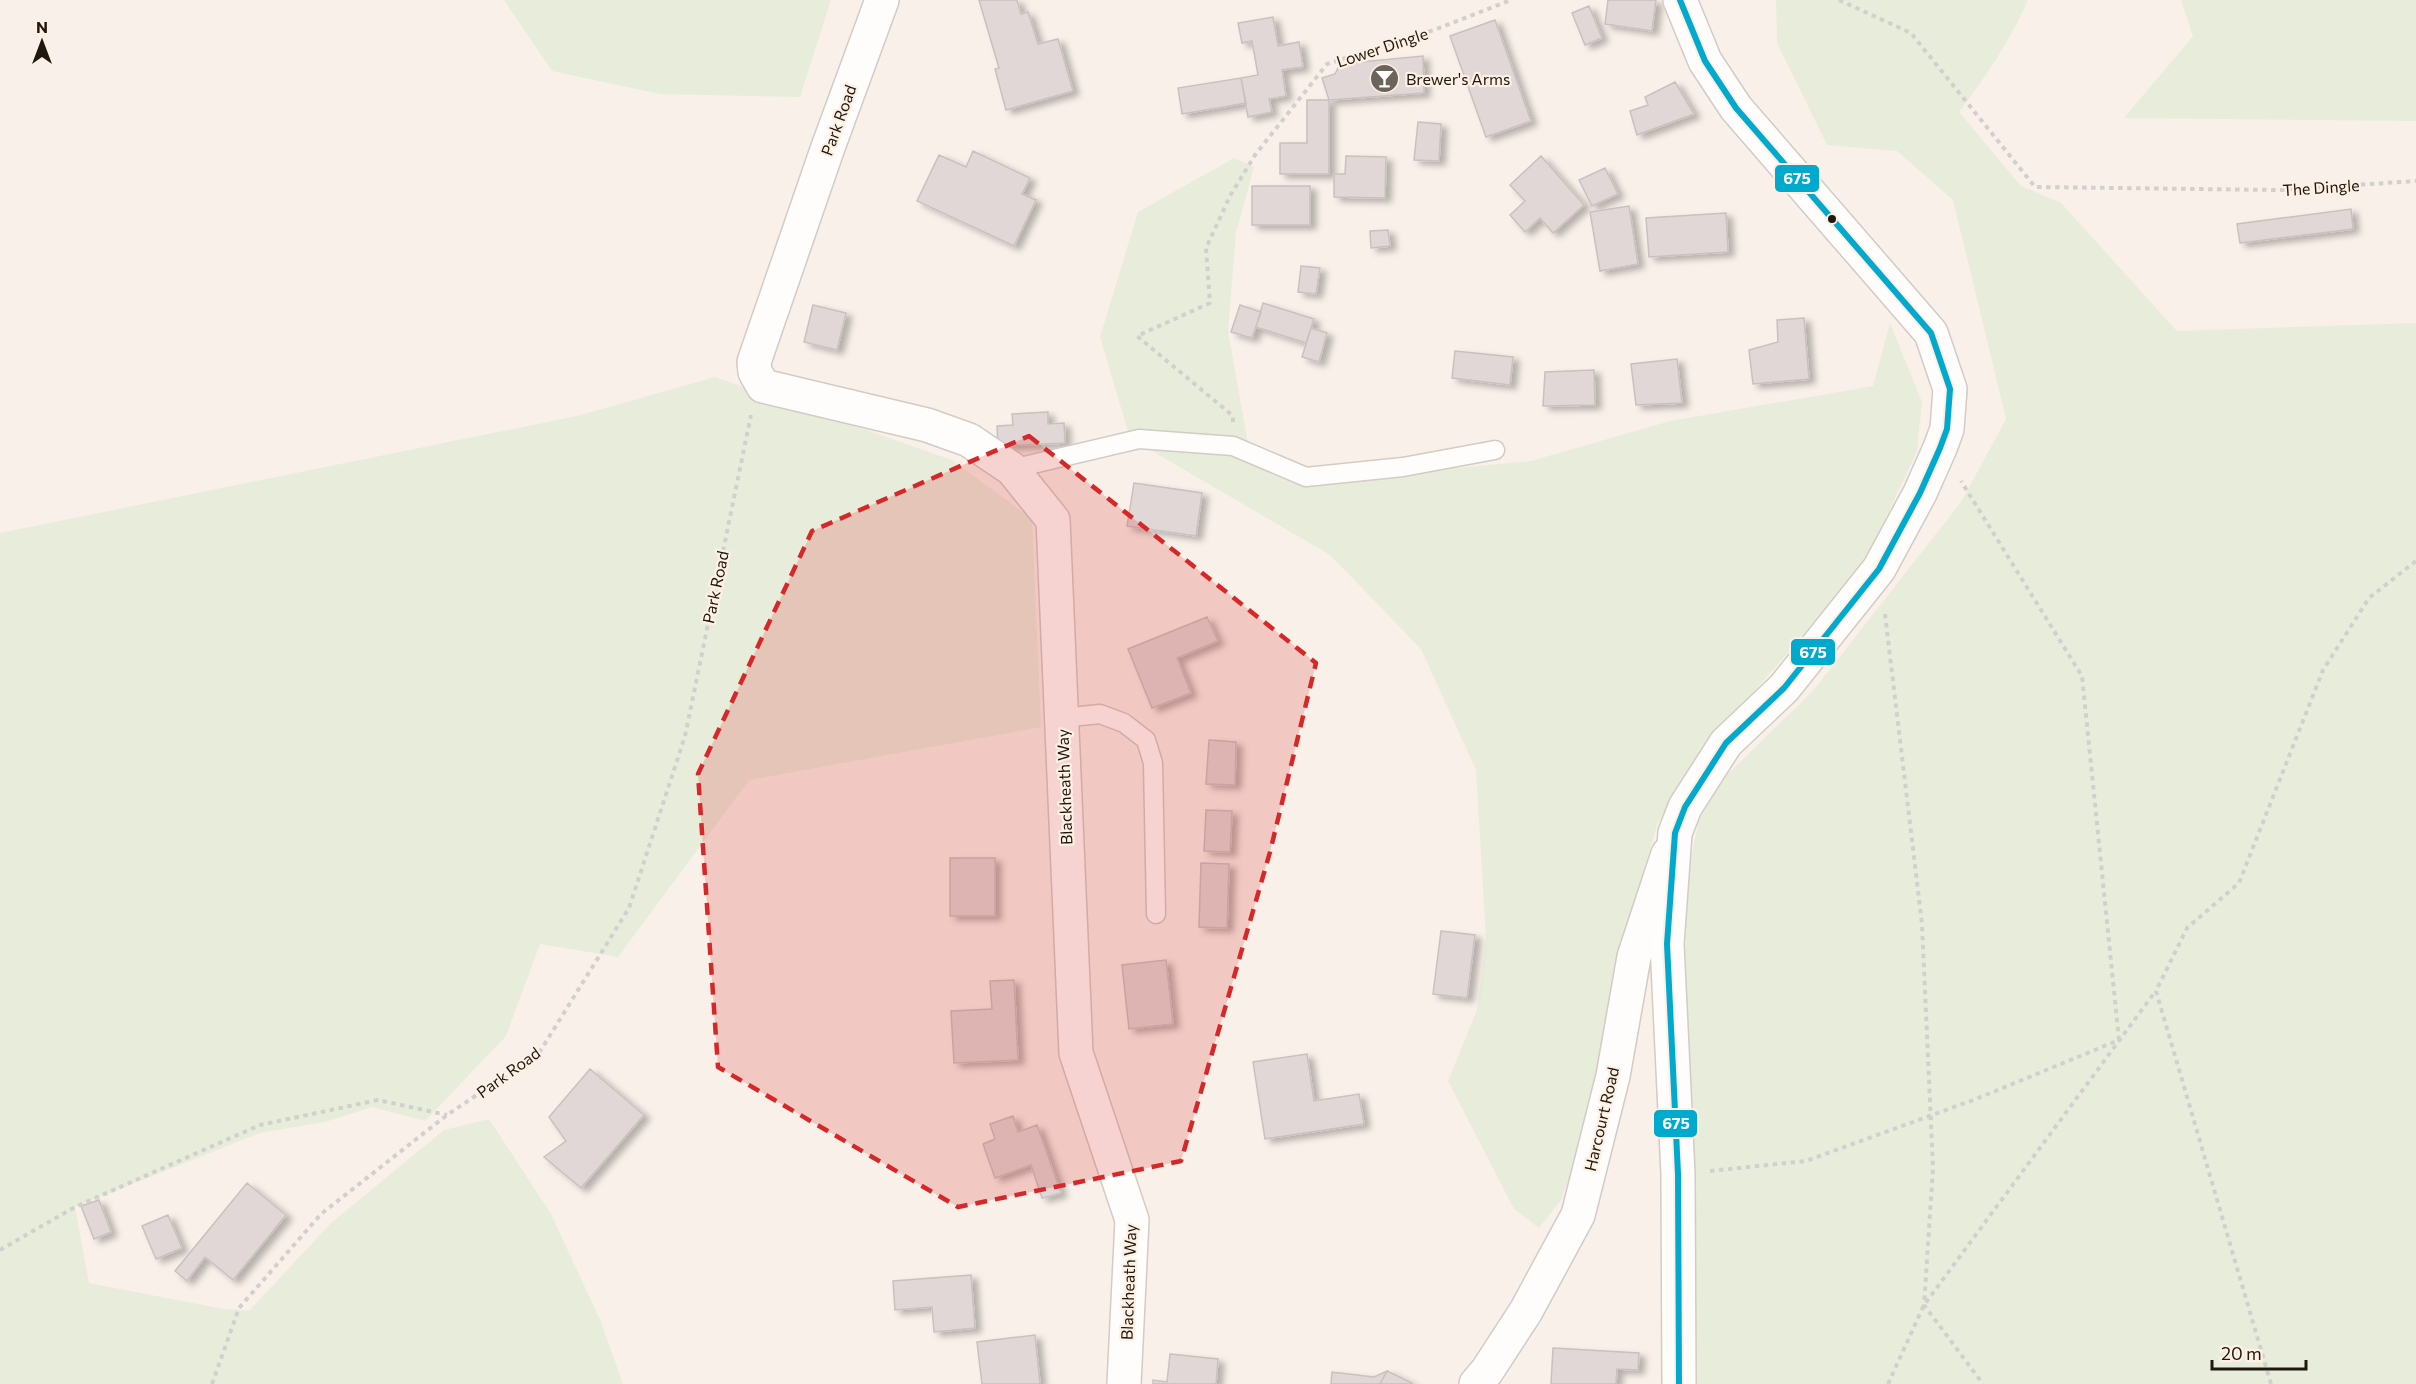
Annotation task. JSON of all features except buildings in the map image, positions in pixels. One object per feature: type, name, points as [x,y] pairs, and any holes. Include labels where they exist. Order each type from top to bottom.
[{"type":"street","name":"Park Road","points":[[758,379],[754,362],[827,150],[882,0]]},
{"type":"street","points":[[1679,1384],[1678,1174],[1667,944],[1675,833],[1685,807],[1726,743],[1784,688],[1879,569],[1920,493],[1940,448],[1947,429],[1950,389],[1931,333],[1736,108],[1705,61],[1680,0]]},
{"type":"street","name":"Blackheath Way","points":[[758,379],[764,386],[772,389],[927,425],[969,440],[1012,469],[1053,520],[1076,1053],[1132,1221],[1124,1384]]},
{"type":"street","name":"Harcourt Road","points":[[1476,1384],[1526,1311],[1578,1215],[1612,1076],[1634,957],[1675,833]]},
{"type":"lane","points":[[1012,469],[1139,439],[1233,447],[1306,477],[1403,467],[1495,450]]},
{"type":"lane","points":[[1061,718],[1100,714],[1124,723],[1146,741],[1154,763],[1156,914]]},
{"type":"path","name":"Lower Dingle","points":[[1233,447],[1233,416],[1137,336],[1210,303],[1206,248],[1230,196],[1255,155],[1327,64],[1434,30],[1511,0]]},
{"type":"path","name":"The Dingle","points":[[1839,0],[1911,33],[2035,187],[2279,190],[2416,181]]},
{"type":"path","name":"Park Road","points":[[212,1384],[238,1308],[321,1214],[447,1115],[539,1053],[629,908],[685,736],[758,379]]},
{"type":"path","points":[[1940,448],[2082,676],[2119,1040]]},
{"type":"path","points":[[1888,1384],[1924,1305],[2156,991],[2187,928],[2239,883],[2323,670],[2369,598],[2416,561]]},
{"type":"path","points":[[1879,569],[1922,924],[1933,1168],[1924,1305],[1983,1384]]},
{"type":"path","points":[[2156,991],[2271,1384]]},
{"type":"path","points":[[1678,1174],[1806,1161],[1976,1099],[2119,1040]]},
{"type":"path","points":[[0,1250],[75,1207],[260,1125],[378,1100],[447,1115]]},
{"type":"highlighted area","points":[[1029,436],[1316,663],[1270,852],[1181,1161],[958,1207],[718,1067],[698,774],[812,531]]},
{"type":"green space","points":[[504,0],[831,0],[800,97],[660,94],[552,71]]},
{"type":"green space","points":[[1776,0],[2028,0],[1997,58],[1959,112],[2021,186],[2061,203],[2177,331],[2416,323],[2416,1384],[1697,1384],[1690,1247],[1685,1006],[1686,881],[1704,797],[1813,691],[1961,502],[2006,419],[1953,200],[1897,151],[1827,145],[1777,43]]},
{"type":"green space","points":[[2181,0],[2416,0],[2416,121],[2124,118],[2193,36]]},
{"type":"green space","points":[[1234,158],[1254,167],[1236,233],[1228,331],[1248,444],[1307,482],[1531,461],[1670,421],[1873,386],[1890,323],[1922,402],[1917,451],[1863,567],[1729,720],[1658,822],[1615,969],[1584,1135],[1561,1200],[1539,1228],[1514,1209],[1448,1081],[1477,1010],[1486,939],[1476,770],[1421,649],[1330,555],[1130,438],[1100,337],[1138,212]]},
{"type":"green space","points":[[715,377],[952,460],[1032,519],[1041,727],[749,780],[618,957],[540,944],[506,1036],[425,1121],[372,1107],[325,1122],[260,1133],[75,1207],[89,1283],[224,1309],[249,1311],[330,1224],[444,1130],[489,1119],[551,1214],[601,1322],[623,1384],[0,1384],[0,533],[577,416]]},
{"type":"transit line","name":"675","points":[[1679,1384],[1678,1174],[1667,944],[1675,833],[1685,807],[1726,743],[1784,688],[1879,569],[1920,493],[1940,448],[1947,429],[1950,389],[1931,333],[1736,108],[1705,61],[1680,0]]},
{"type":"place","name":"Brewer's Arms","points":[[1385,78]]}]
